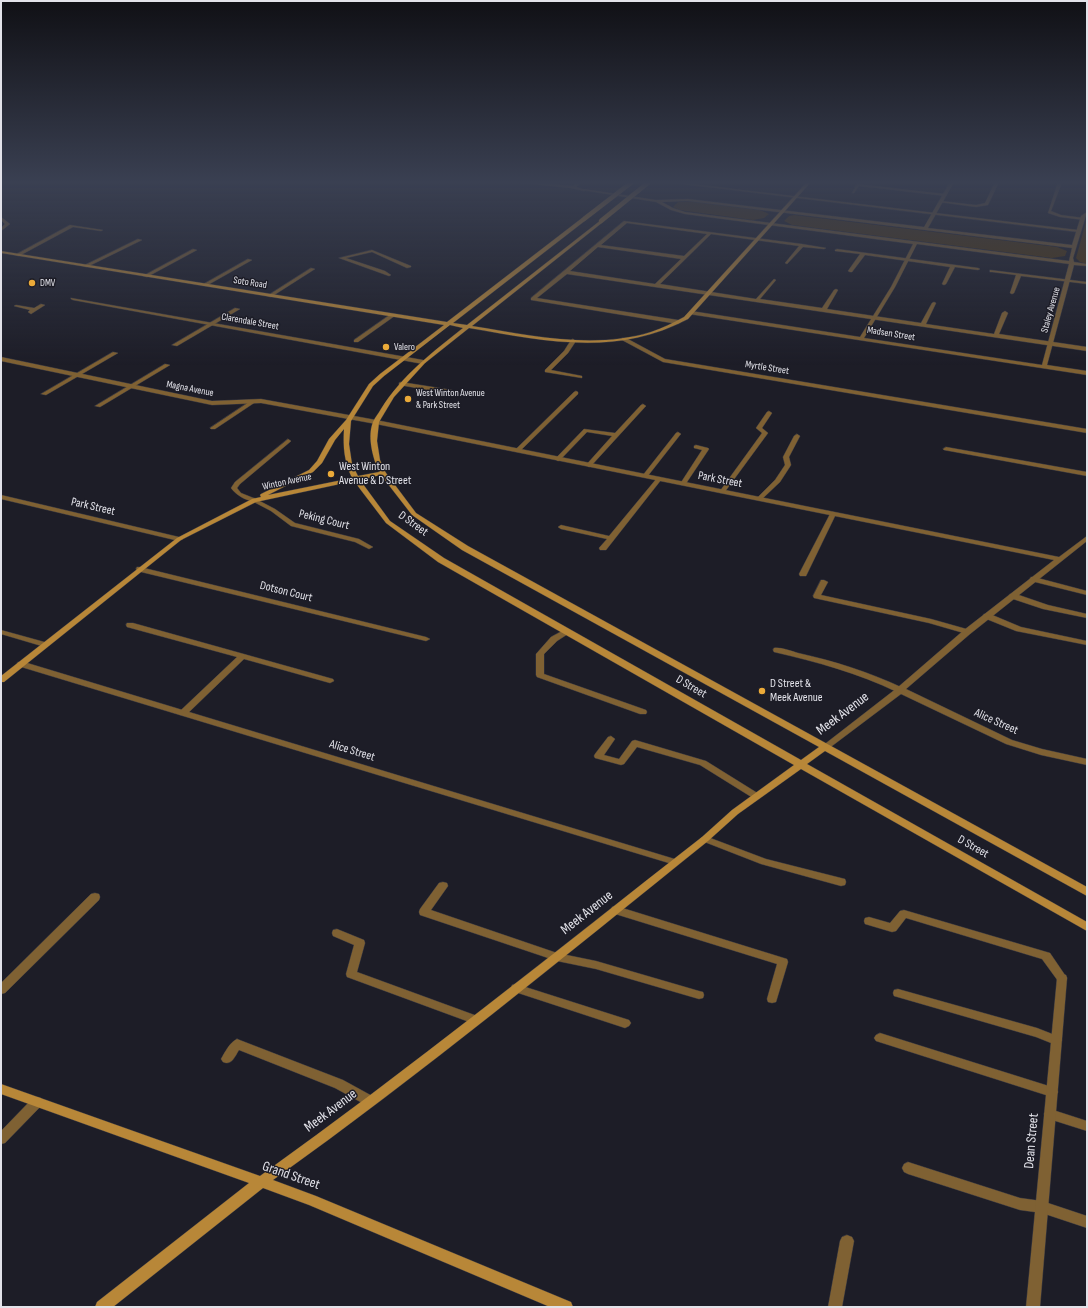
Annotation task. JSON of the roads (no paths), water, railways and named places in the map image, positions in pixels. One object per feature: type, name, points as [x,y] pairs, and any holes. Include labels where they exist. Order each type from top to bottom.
[{"type":"main road","points":[[254,500],[311,471],[320,462],[332,439],[349,419],[372,385],[402,359],[553,243]]},
{"type":"main road","points":[[383,474],[377,460],[374,441],[376,422],[392,396],[423,362],[573,243]]},
{"type":"main road","points":[[448,324],[538,338],[573,341],[624,339],[652,333],[678,322],[691,313],[755,243]]},
{"type":"main road","name":"Soto Road","points":[[1,252],[448,324]]},
{"type":"main road","name":"D Street","points":[[349,419],[346,444],[349,464],[356,479],[388,522],[441,560],[799,765],[1087,927]]},
{"type":"main road","name":"D Street","points":[[383,474],[414,514],[465,548],[1087,892]]},
{"type":"main road","name":"Winton Avenue","points":[[1,680],[179,539],[254,500],[383,474]]},
{"type":"main road","name":"Meek Avenue","points":[[102,1307],[261,1182],[476,1020],[705,839],[735,812],[825,747]]},
{"type":"main road","name":"Grand Street","points":[[1,1089],[312,1200],[566,1307]]},
{"type":"street","points":[[17,255],[40,243]]},
{"type":"street","points":[[85,266],[134,243]]},
{"type":"street","points":[[601,243],[532,299],[678,322]]},
{"type":"street","points":[[657,285],[700,243]]},
{"type":"street","points":[[785,243],[824,248]]},
{"type":"street","points":[[861,339],[916,243]]},
{"type":"street","points":[[916,243],[1087,265]]},
{"type":"street","points":[[1050,243],[1074,246]]},
{"type":"street","name":"Staley Avenue","points":[[1044,367],[1072,266],[1071,258],[1075,243]]},
{"type":"street","points":[[787,263],[802,245]]},
{"type":"street","points":[[598,246],[685,258]]},
{"type":"street","points":[[145,276],[195,250]]},
{"type":"street","points":[[838,250],[978,269]]},
{"type":"street","points":[[389,275],[374,268],[353,263],[342,258],[372,251],[409,267]]},
{"type":"street","points":[[850,271],[863,254]]},
{"type":"street","points":[[204,285],[250,260]]},
{"type":"street","points":[[944,284],[953,266]]},
{"type":"street","points":[[269,296],[313,269]]},
{"type":"street","points":[[992,271],[1087,283]]},
{"type":"street","points":[[566,272],[710,292],[1087,349]]},
{"type":"street","points":[[1012,293],[1019,274]]},
{"type":"street","points":[[757,300],[774,280]]},
{"type":"street","points":[[824,310],[836,290]]},
{"type":"street","name":"Clarendale Street","points":[[73,299],[423,362]]},
{"type":"street","points":[[923,324],[934,303]]},
{"type":"street","points":[[27,314],[43,305]]},
{"type":"street","points":[[16,306],[35,310]]},
{"type":"street","points":[[175,345],[237,309]]},
{"type":"street","name":"Madsen Street","points":[[691,313],[1087,373]]},
{"type":"street","points":[[996,335],[1005,313]]},
{"type":"street","points":[[356,342],[393,316]]},
{"type":"street","name":"Myrtle Street","points":[[624,339],[663,360],[1087,431]]},
{"type":"street","points":[[573,341],[566,352],[547,371],[580,377]]},
{"type":"street","points":[[44,394],[115,353]]},
{"type":"street","name":"Magna Avenue","points":[[1,359],[212,403],[261,402],[349,419],[376,422]]},
{"type":"street","points":[[98,406],[167,365]]},
{"type":"street","points":[[402,384],[452,392]]},
{"type":"street","points":[[518,450],[576,393]]},
{"type":"street","points":[[213,428],[252,402]]},
{"type":"street","points":[[589,465],[643,406]]},
{"type":"street","points":[[722,492],[764,433],[759,428],[769,413]]},
{"type":"street","name":"Park Street","points":[[376,422],[1059,559]]},
{"type":"street","points":[[558,458],[586,430],[616,435]]},
{"type":"street","points":[[645,476],[678,434]]},
{"type":"street","points":[[759,499],[778,481],[788,465],[786,457],[797,436]]},
{"type":"street","name":"Peking Court","points":[[288,441],[237,483],[234,488],[239,494],[273,510],[292,525],[357,540],[369,547]]},
{"type":"street","points":[[683,484],[706,449],[696,447]]},
{"type":"street","points":[[946,449],[1087,474]]},
{"type":"street","points":[[603,548],[659,479]]},
{"type":"street","name":"Park Street","points":[[1,497],[179,539]]},
{"type":"street","points":[[803,574],[833,514]]},
{"type":"street","points":[[561,527],[611,538]]},
{"type":"street","name":"Meek Avenue","points":[[825,747],[900,690],[967,632],[1087,538]]},
{"type":"street","name":"Dotson Court","points":[[140,569],[426,639]]},
{"type":"street","points":[[1034,580],[1087,593]]},
{"type":"street","points":[[824,582],[817,596],[931,621],[967,632]]},
{"type":"street","points":[[1013,596],[1046,607],[1087,616]]},
{"type":"street","points":[[987,616],[1019,629],[1087,643]]},
{"type":"street","points":[[130,625],[330,681]]},
{"type":"street","points":[[1,632],[45,645]]},
{"type":"street","points":[[567,632],[554,639],[540,654],[540,675],[643,712]]},
{"type":"street","name":"Alice Street","points":[[777,650],[832,663],[875,678],[1009,742],[1041,752],[1087,762]]},
{"type":"street","points":[[183,713],[243,656]]},
{"type":"street","name":"Alice Street","points":[[21,664],[675,862]]},
{"type":"street","points":[[611,739],[598,756],[621,762],[635,743],[703,763],[756,796]]},
{"type":"street","points":[[705,839],[764,862],[841,882]]},
{"type":"street","points":[[443,886],[424,912],[556,957],[596,965],[699,995]]},
{"type":"street","points":[[1,990],[96,897]]},
{"type":"street","points":[[616,910],[783,962],[772,998]]},
{"type":"street","name":"Dean Street","points":[[869,921],[892,928],[904,914],[1046,956],[1062,978],[1033,1307]]},
{"type":"street","points":[[337,933],[360,943],[351,974],[476,1020]]},
{"type":"street","points":[[516,988],[625,1023]]},
{"type":"street","points":[[898,992],[1056,1040]]},
{"type":"street","points":[[880,1038],[1052,1092]]},
{"type":"street","points":[[226,1059],[237,1044],[339,1084],[370,1101]]},
{"type":"street","points":[[1,1139],[37,1102]]},
{"type":"street","points":[[1050,1114],[1087,1126]]},
{"type":"street","points":[[908,1168],[1020,1204],[1042,1207],[1087,1222]]},
{"type":"street","points":[[835,1307],[847,1241]]},
{"type":"place","name":"DMV","points":[[32,283]]},
{"type":"place","name":"Valero","points":[[386,347]]},
{"type":"place","name":"West Winton Avenue & Park Street","points":[[408,399]]},
{"type":"place","name":"West Winton Avenue & D Street","points":[[331,474]]},
{"type":"place","name":"D Street & Meek Avenue","points":[[762,691]]}]
